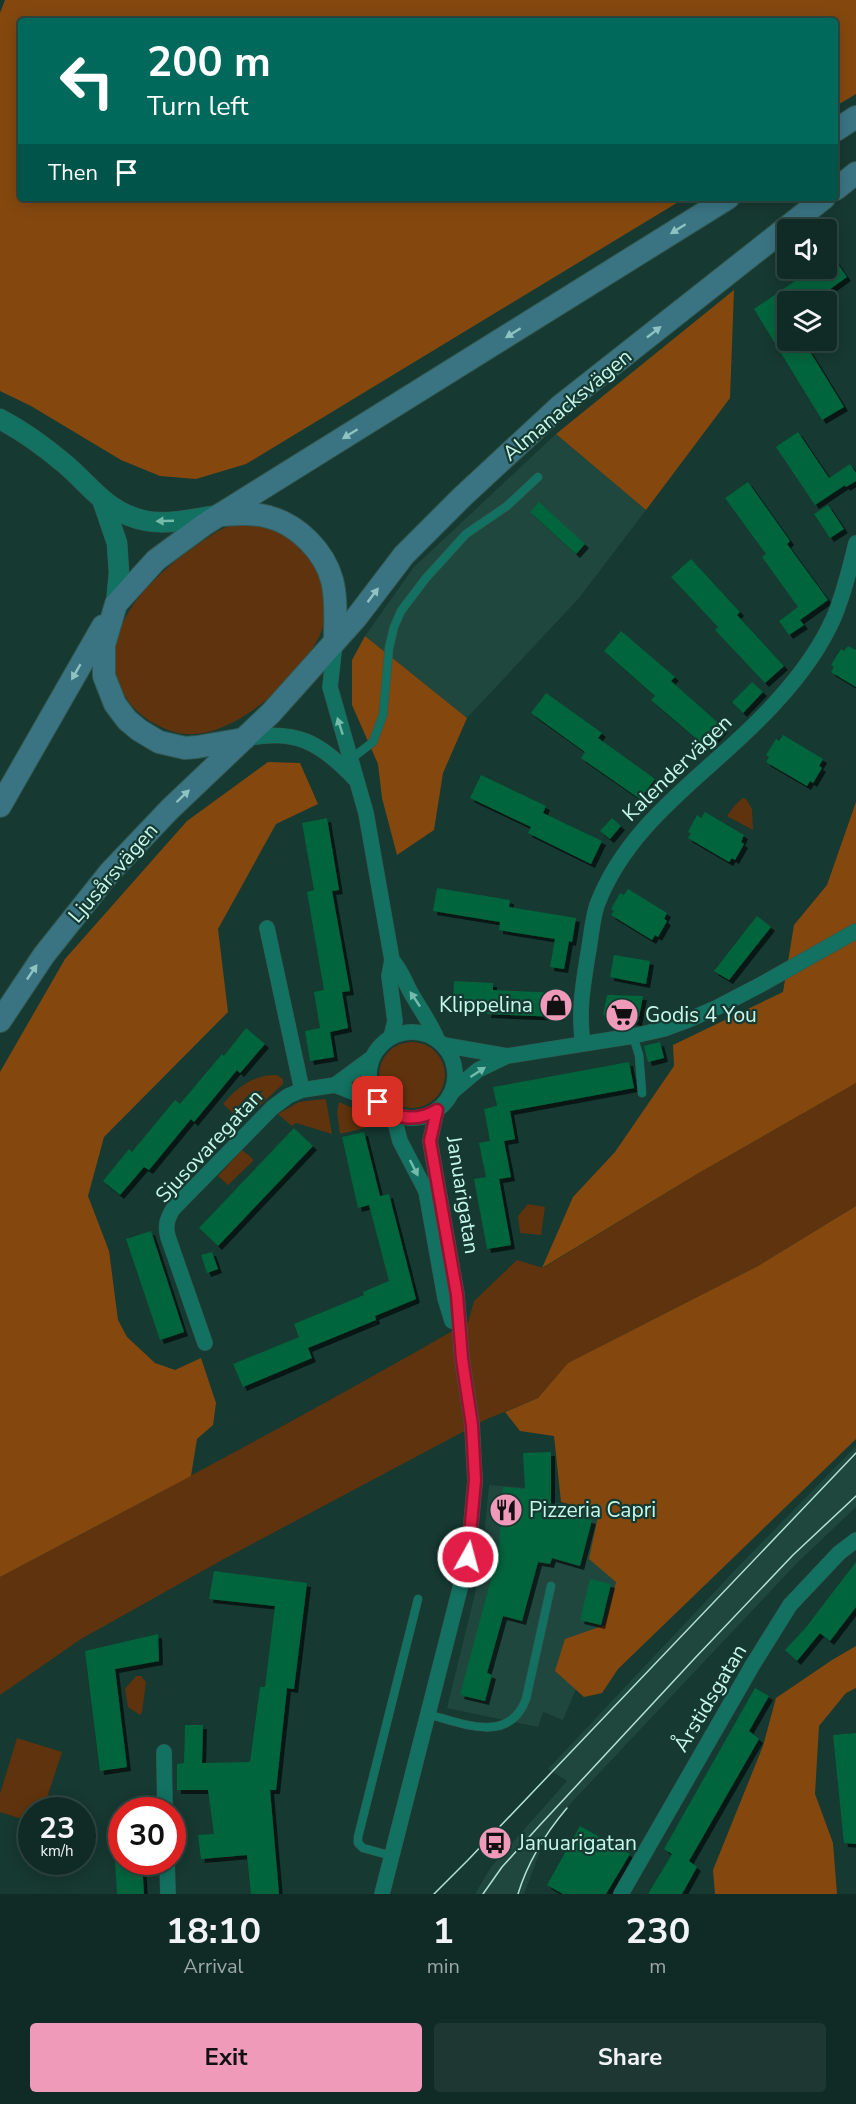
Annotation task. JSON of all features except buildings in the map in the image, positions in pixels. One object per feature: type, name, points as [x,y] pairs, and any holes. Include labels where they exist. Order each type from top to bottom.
[{"type":"main road","points":[[838,129],[856,117]]},
{"type":"main road","points":[[838,187],[856,173]]},
{"type":"main road","points":[[0,806],[116,604],[156,560],[223,514],[723,201]]},
{"type":"main road","name":"Almanacksvägen","points":[[244,739],[271,713],[356,618],[404,555],[462,497],[559,407],[820,201]]},
{"type":"main road","points":[[223,514],[245,513],[269,517],[300,533],[314,547],[326,565],[332,581],[335,640]]},
{"type":"main road","points":[[116,604],[104,645],[104,676],[111,697],[127,720],[147,735],[171,746],[197,747],[244,739]]},
{"type":"main road","name":"Ljusårsvägen","points":[[0,1021],[44,955],[110,872],[170,809],[244,739]]},
{"type":"street","points":[[0,419],[56,456],[103,502],[131,516],[147,521],[169,522],[223,514]]},
{"type":"street","points":[[103,502],[117,543],[119,573],[116,604]]},
{"type":"street","name":"Kalendervägen","points":[[583,1044],[580,1002],[596,908],[607,882],[631,842],[649,822],[765,714],[797,676],[833,620],[856,543]]},
{"type":"street","points":[[335,640],[330,687],[366,813],[392,960],[389,976],[395,1020],[391,1037]]},
{"type":"street","points":[[244,739],[268,734],[298,737],[332,756],[358,782]]},
{"type":"street","points":[[267,928],[302,1090]]},
{"type":"street","points":[[452,1092],[478,1070],[507,1056],[664,1029],[716,1008],[856,930]]},
{"type":"street","points":[[392,960],[402,971],[410,992],[440,1042],[451,1055],[455,1067],[455,1080],[446,1102],[437,1110],[416,1118],[393,1114],[378,1102],[372,1092],[369,1068],[382,1043],[398,1034],[414,1031],[430,1035],[440,1042],[507,1056]]},
{"type":"street","points":[[335,1086],[373,1057]]},
{"type":"street","name":"Sjusovaregatan","points":[[205,1343],[166,1229],[168,1217],[173,1209],[272,1108],[288,1096],[302,1090],[335,1086],[378,1102]]},
{"type":"street","name":"Januarigatan","points":[[382,1894],[468,1557],[472,1526],[475,1480],[457,1295],[430,1141],[437,1110]]},
{"type":"street","name":"Januarigatan","points":[[393,1114],[400,1141],[426,1191],[445,1298],[462,1359]]},
{"type":"street","name":"Årstidsgatan","points":[[621,1894],[752,1666],[790,1605],[839,1553],[856,1540]]},
{"type":"street","points":[[164,1752],[165,1797]]},
{"type":"street","points":[[167,1875],[168,1894]]},
{"type":"lane","points":[[351,759],[373,742],[383,715],[389,648],[401,611],[426,578],[466,534],[507,506],[538,477]]},
{"type":"lane","points":[[633,1036],[639,1055],[642,1093]]},
{"type":"lane","points":[[428,1714],[486,1728],[515,1718],[522,1710],[526,1700],[551,1586]]},
{"type":"lane","points":[[392,1856],[363,1848],[358,1843],[358,1837],[418,1599]]},
{"type":"shaded area","points":[[5,0],[856,0],[856,94],[838,105],[838,18],[18,18],[18,201],[680,201],[246,464],[196,479],[160,476],[121,460],[31,406],[0,391],[0,13]]},
{"type":"shaded area","points":[[734,290],[730,398],[646,510],[556,434]]},
{"type":"shaded area","points":[[556,434],[646,510],[579,598],[467,718],[365,636],[414,567]]},
{"type":"shaded area","points":[[236,523],[281,529],[316,564],[321,572],[325,596],[324,624],[313,648],[298,668],[260,705],[237,720],[214,730],[192,734],[171,731],[145,718],[126,698],[118,680],[115,660],[117,641],[123,623],[133,606],[159,575],[206,539]]},
{"type":"shaded area","points":[[365,636],[467,718],[443,773],[434,830],[397,855],[382,798],[378,764],[352,705],[352,660]]},
{"type":"shaded area","points":[[268,762],[300,763],[318,804],[276,824],[218,929],[228,1012],[104,1137],[88,1196],[109,1251],[118,1320],[127,1337],[155,1363],[175,1370],[201,1358],[216,1403],[213,1425],[197,1439],[191,1476],[0,1577],[0,1072],[65,959],[187,821]]},
{"type":"shaded area","points":[[743,798],[752,809],[753,830],[727,816]]},
{"type":"shaded area","points":[[856,802],[856,1083],[697,1174],[542,1268],[573,1197],[615,1152],[674,1066],[673,1045],[783,992],[794,925],[827,885]]},
{"type":"shaded area","points":[[412,1042],[425,1044],[435,1052],[443,1062],[445,1075],[443,1088],[435,1098],[425,1106],[412,1108],[399,1106],[389,1098],[381,1088],[379,1075],[381,1062],[389,1052],[399,1044]]},
{"type":"shaded area","points":[[277,1075],[283,1079],[283,1084],[258,1107],[249,1101],[258,1097],[263,1090],[248,1095],[233,1113],[223,1104],[246,1083],[261,1077]]},
{"type":"shaded area","points":[[856,1083],[856,1206],[758,1266],[568,1363],[538,1398],[487,1419],[222,1560],[81,1639],[0,1695],[0,1577],[294,1420],[468,1322],[474,1301],[517,1260],[543,1268],[697,1174]]},
{"type":"shaded area","points":[[324,1099],[332,1134],[296,1123],[292,1126],[278,1114],[299,1102]]},
{"type":"shaded area","points":[[339,1102],[359,1111],[376,1125],[340,1134],[337,1112]]},
{"type":"shaded area","points":[[242,1150],[253,1161],[228,1185],[218,1176]]},
{"type":"shaded area","points":[[528,1204],[545,1207],[541,1235],[520,1233],[518,1216]]},
{"type":"shaded area","points":[[856,1206],[856,1439],[618,1669],[602,1693],[584,1697],[555,1671],[565,1639],[605,1625],[616,1582],[589,1559],[599,1512],[561,1502],[554,1436],[520,1431],[505,1412],[538,1398],[568,1363],[758,1266]]},
{"type":"shaded area","points":[[856,1446],[856,1507],[797,1563],[570,1804],[546,1835],[524,1894],[475,1894],[491,1867],[567,1781],[548,1769],[738,1567]]},
{"type":"shaded area","points":[[489,1485],[527,1488],[531,1497],[600,1512],[616,1582],[605,1626],[555,1671],[576,1689],[563,1720],[543,1712],[538,1727],[447,1708],[481,1569]]},
{"type":"shaded area","points":[[856,1646],[856,1688],[846,1693],[819,1726],[815,1794],[833,1843],[837,1894],[715,1894],[713,1870],[763,1746],[776,1698]]},
{"type":"shaded area","points":[[136,1676],[141,1676],[146,1682],[140,1715],[128,1707],[125,1689]]},
{"type":"shaded area","points":[[17,1738],[62,1752],[47,1797],[18,1797],[18,1818],[0,1812],[0,1794]]},
{"type":"tram line","points":[[434,1894],[856,1453]]},
{"type":"tram line","points":[[483,1894],[502,1867],[695,1658],[793,1555],[856,1496]]},
{"type":"tram line","points":[[518,1894],[538,1848],[567,1808]]},
{"type":"place","name":"Klippelina","points":[[556,1005]]},
{"type":"place","name":"Godis 4 You","points":[[622,1015]]},
{"type":"place","name":"Pizzeria Capri","points":[[506,1510]]},
{"type":"place","name":"Januarigatan","points":[[495,1843]]},
{"type":"route","points":[[378,1102],[393,1114],[410,1118],[421,1117],[437,1110],[430,1141],[457,1295],[462,1359],[472,1425],[475,1480],[468,1557]]}]
